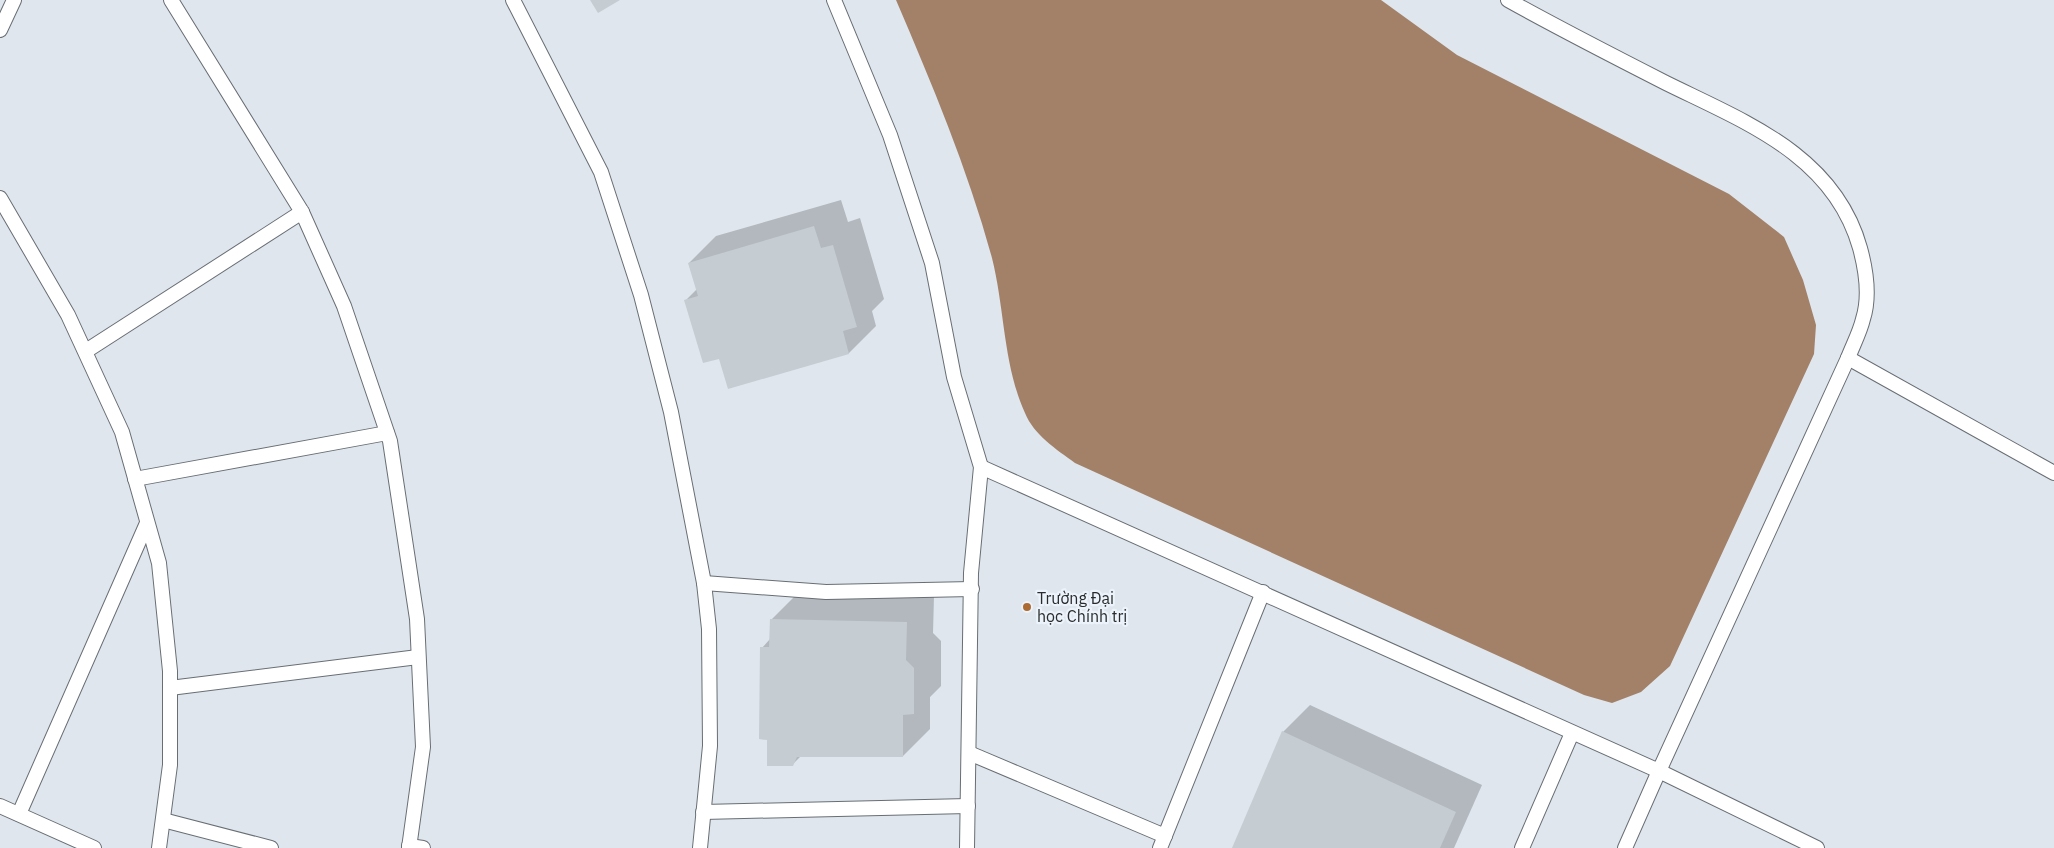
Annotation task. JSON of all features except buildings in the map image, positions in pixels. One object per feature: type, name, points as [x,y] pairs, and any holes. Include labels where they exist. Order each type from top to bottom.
[{"type":"lane","points":[[0,30],[14,0]]},
{"type":"lane","points":[[172,0],[302,212],[344,306],[387,433],[416,619],[423,746],[409,847],[423,848]]},
{"type":"lane","points":[[513,0],[601,172],[641,295],[671,412],[704,583],[708,629],[710,746],[700,848]]},
{"type":"lane","points":[[834,0],[890,135],[932,264],[954,377],[981,467],[972,589],[967,848]]},
{"type":"lane","points":[[1508,0],[1570,34],[1753,127],[1791,149],[1829,186],[1853,225],[1867,272],[1864,318],[1848,358],[1625,848]]},
{"type":"lane","points":[[0,198],[68,315],[122,432],[159,563],[170,688],[170,765],[159,848]]},
{"type":"lane","points":[[86,351],[302,212]]},
{"type":"lane","points":[[1848,358],[2054,473]]},
{"type":"lane","points":[[135,479],[387,433]]},
{"type":"lane","points":[[981,467],[1659,771],[1817,848]]},
{"type":"lane","points":[[19,814],[147,522]]},
{"type":"lane","points":[[704,583],[826,592],[972,589]]},
{"type":"lane","points":[[969,752],[1162,842],[1263,592]]},
{"type":"lane","points":[[170,688],[418,657]]},
{"type":"lane","points":[[1522,848],[1572,733]]},
{"type":"lane","points":[[0,806],[94,848]]},
{"type":"lane","points":[[704,812],[968,806]]},
{"type":"lane","points":[[163,820],[271,848]]},
{"type":"shaded area","points":[[896,0],[1381,0],[1457,55],[1729,194],[1784,237],[1803,280],[1816,325],[1814,354],[1670,666],[1641,692],[1612,703],[1584,695],[1075,463],[1046,441],[1029,421],[1018,394],[1008,356],[992,258],[972,192],[949,128]]},
{"type":"place","name":"Trường Đại học Chính trị","points":[[1027,607]]}]
